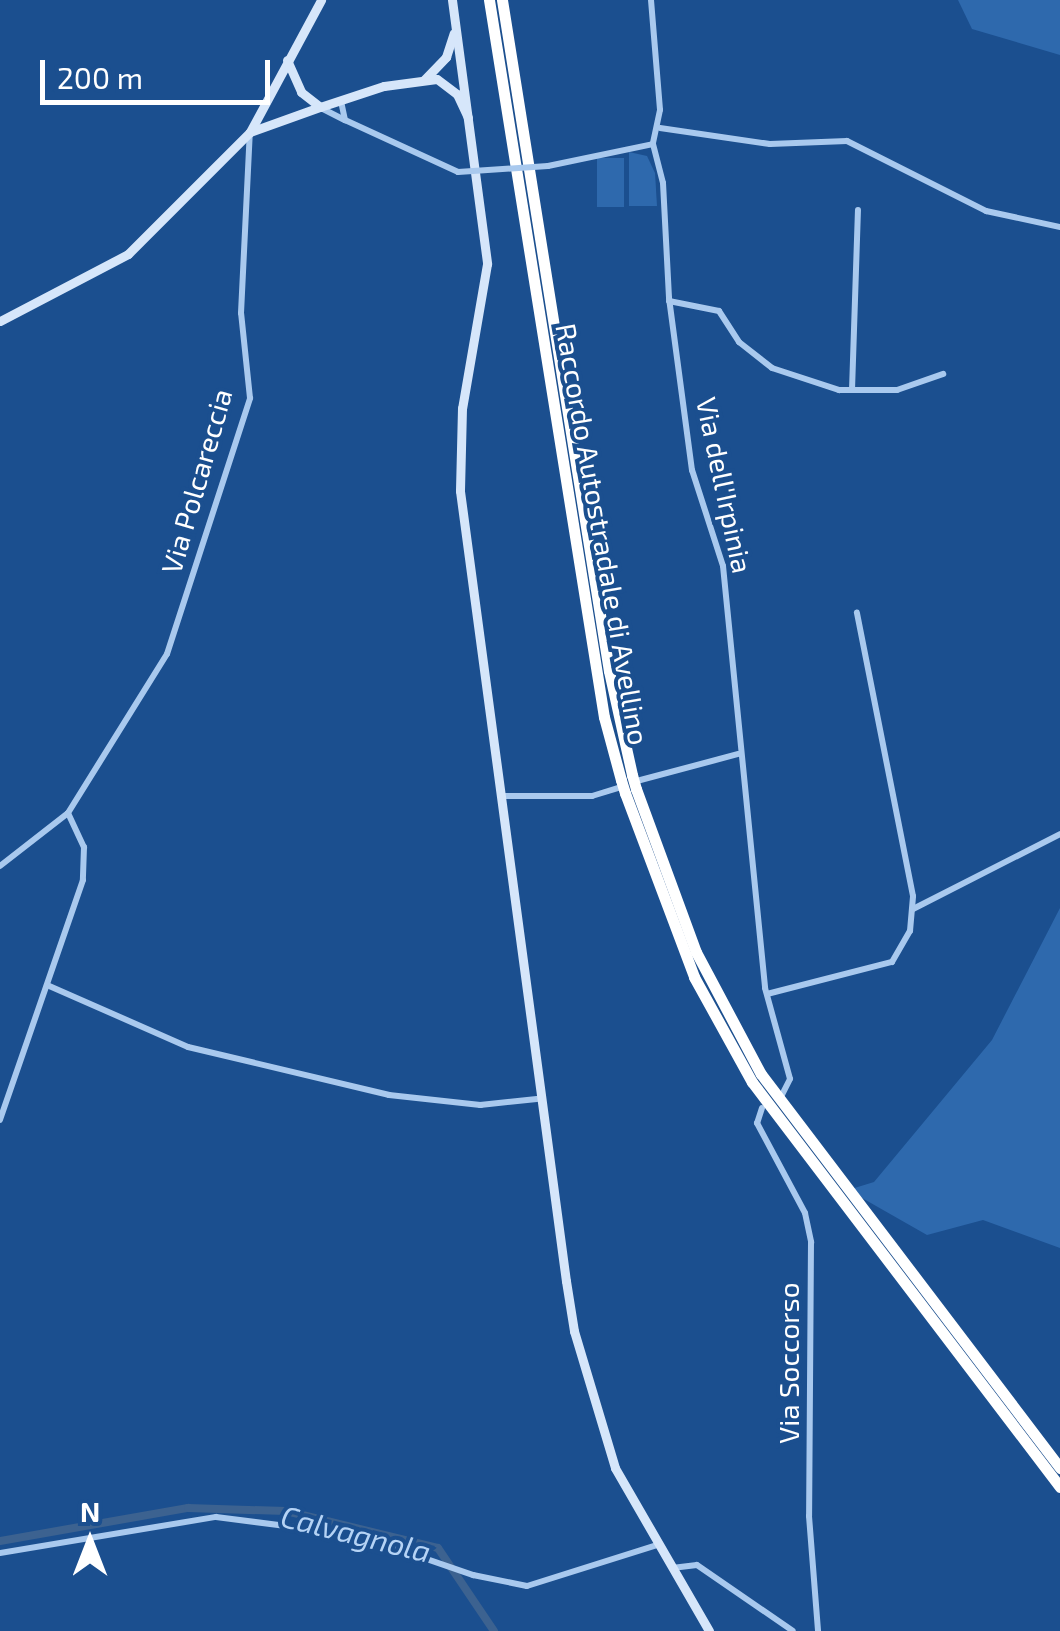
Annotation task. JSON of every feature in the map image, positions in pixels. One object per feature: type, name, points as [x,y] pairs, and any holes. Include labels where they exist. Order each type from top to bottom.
[{"type":"highway","name":"Raccordo Autostradale di Avellino","points":[[489,0],[604,717],[629,784],[696,952],[777,1100],[1060,1468]]},
{"type":"highway","name":"Raccordo Autostradale di Avellino","points":[[502,0],[629,784],[694,977],[752,1082],[1060,1487]]},
{"type":"street","points":[[0,320],[128,254],[250,132],[321,0]]},
{"type":"street","points":[[452,0],[487,264],[462,408],[460,491],[537,1100],[574,1331],[615,1468],[708,1631]]},
{"type":"street","points":[[287,60],[300,92],[320,107],[458,172],[548,166],[653,144],[660,128],[651,0]]},
{"type":"street","points":[[424,80],[453,44],[455,20]]},
{"type":"street","points":[[250,132],[340,100],[437,79],[457,94],[471,125]]},
{"type":"street","points":[[340,100],[345,120]]},
{"type":"street","points":[[660,128],[770,144],[847,141],[986,212],[1060,227]]},
{"type":"street","name":"Via Polcareccia","points":[[68,814],[166,654],[250,398],[241,313],[250,132]]},
{"type":"street","name":"Via dell'Irpinia","points":[[653,144],[663,183],[669,301],[692,470],[723,566],[738,754],[766,994],[790,1078],[782,1095]]},
{"type":"street","points":[[852,390],[858,210]]},
{"type":"street","points":[[669,301],[719,310],[739,342],[772,368],[852,390],[897,390],[943,374]]},
{"type":"street","points":[[766,994],[892,962],[913,909],[857,612]]},
{"type":"street","points":[[498,796],[592,796],[690,763],[738,754]]},
{"type":"street","points":[[0,866],[68,814],[84,847],[83,880],[0,1120]]},
{"type":"street","points":[[913,909],[1060,834]]},
{"type":"street","points":[[47,985],[188,1047],[389,1094],[480,1105],[537,1100]]},
{"type":"street","name":"Via Soccorso","points":[[762,1108],[757,1123],[805,1213],[811,1242],[809,1516],[818,1631]]},
{"type":"street","points":[[0,1552],[216,1518],[357,1535],[473,1575],[527,1586],[658,1545]]},
{"type":"street","points":[[671,1568],[698,1565],[793,1631]]},
{"type":"shaded area","points":[[958,0],[1060,0],[1060,55],[972,29]]},
{"type":"shaded area","points":[[629,152],[647,156],[655,173],[657,206],[629,206]]},
{"type":"shaded area","points":[[597,158],[624,158],[624,207],[597,207]]},
{"type":"shaded area","points":[[1060,908],[1060,1248],[983,1220],[927,1235],[848,1190],[874,1182],[992,1040]]},
{"type":"waterway","name":"Calvagnola","points":[[0,1541],[188,1508],[286,1511],[438,1548],[494,1631]]}]
